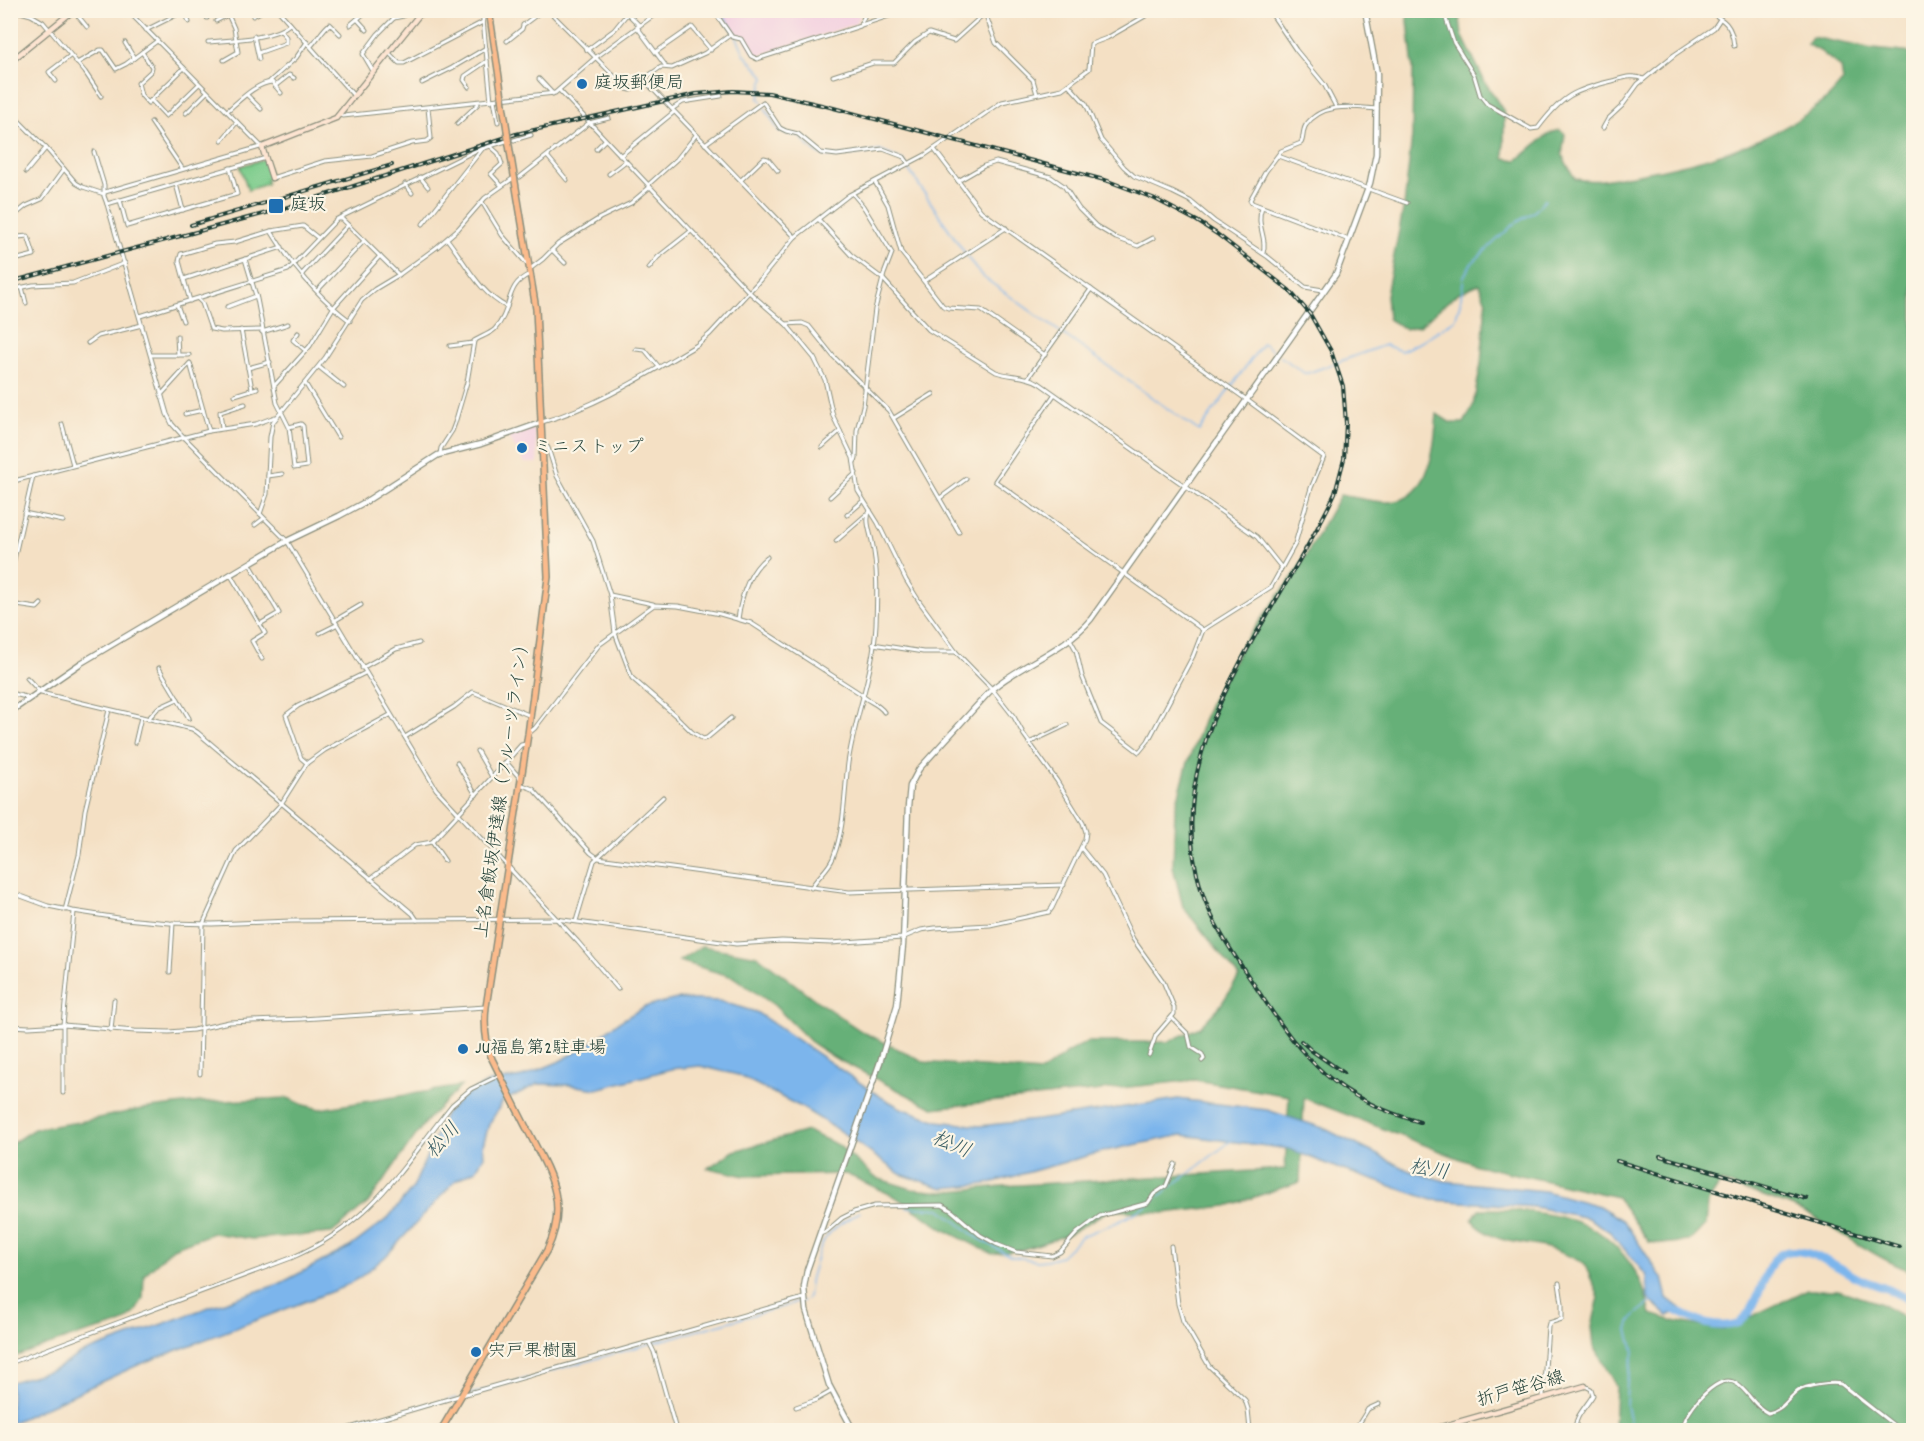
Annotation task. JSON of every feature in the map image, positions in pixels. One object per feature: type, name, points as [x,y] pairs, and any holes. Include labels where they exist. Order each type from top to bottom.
[{"type":"main road","name":"上名倉飯坂伊達線（フルーツライン）","points":[[441,1431],[544,1256],[555,1232],[558,1209],[554,1183],[490,1055],[486,1039],[486,1007],[548,590],[536,309],[489,10]]},
{"type":"main road","points":[[10,62],[74,11]]},
{"type":"main road","points":[[272,178],[262,147],[336,118],[422,13]]},
{"type":"main road","name":"折戸笹谷線","points":[[1430,1431],[1585,1386]]},
{"type":"street","points":[[13,10],[36,17],[50,30],[85,72],[101,96]]},
{"type":"street","points":[[127,10],[262,147]]},
{"type":"street","points":[[206,10],[207,18]]},
{"type":"street","points":[[216,21],[227,12],[237,10]]},
{"type":"street","points":[[253,16],[264,10]]},
{"type":"street","points":[[278,10],[354,96]]},
{"type":"street","points":[[282,14],[286,10]]},
{"type":"street","points":[[350,25],[368,10]]},
{"type":"street","points":[[387,10],[394,18]]},
{"type":"street","points":[[374,72],[363,54],[378,34],[394,18],[411,10],[422,13]]},
{"type":"street","points":[[482,10],[487,61],[498,122]]},
{"type":"street","points":[[507,41],[543,10]]},
{"type":"street","points":[[548,10],[629,90],[645,82],[649,75],[661,67],[672,68],[711,50],[730,35]]},
{"type":"street","points":[[624,10],[666,67]]},
{"type":"street","points":[[339,115],[344,117],[553,94],[560,91],[595,58],[661,11],[684,10]]},
{"type":"street","points":[[711,10],[730,35],[741,39],[751,56],[757,58],[907,10]]},
{"type":"street","points":[[861,25],[867,10]]},
{"type":"street","points":[[10,712],[81,663],[287,541],[365,502],[440,454],[481,444],[590,405],[705,339],[749,292],[795,237],[852,194],[910,165],[1002,102],[1060,90],[1069,85],[1089,69],[1090,45],[1147,15],[1149,10]]},
{"type":"street","points":[[1218,10],[1228,10]]},
{"type":"street","points":[[1269,10],[1296,50],[1324,84],[1336,107]]},
{"type":"street","points":[[853,1431],[832,1391],[804,1298],[807,1270],[897,1005],[903,938],[908,807],[912,781],[925,762],[992,689],[1004,679],[1070,639],[1091,620],[1336,273],[1368,189],[1376,154],[1377,74],[1365,10]]},
{"type":"street","points":[[1443,10],[1451,36],[1474,75],[1482,99],[1531,129],[1539,128],[1553,108],[1581,89],[1632,76],[1644,79]]},
{"type":"street","points":[[1706,10],[1732,31],[1734,46]]},
{"type":"street","points":[[74,11],[87,27]]},
{"type":"street","points":[[146,30],[185,11],[189,22]]},
{"type":"street","points":[[224,60],[237,53],[234,27],[227,12]]},
{"type":"street","points":[[832,76],[870,63],[894,63],[915,42],[929,33],[954,41],[984,12],[996,43],[1033,80],[1037,94]]},
{"type":"street","points":[[586,50],[614,30],[627,14]]},
{"type":"street","points":[[357,19],[367,30]]},
{"type":"street","points":[[1603,128],[1608,119],[1644,79],[1716,27],[1720,19]]},
{"type":"street","points":[[389,53],[399,63],[404,63],[483,22]]},
{"type":"street","points":[[208,42],[236,40],[281,31],[290,24]]},
{"type":"street","points":[[311,46],[322,34],[324,28],[330,24],[340,34]]},
{"type":"street","points":[[656,52],[692,27],[711,50]]},
{"type":"street","points":[[258,53],[286,43],[286,37],[281,31]]},
{"type":"street","points":[[254,36],[259,59]]},
{"type":"street","points":[[77,63],[104,50],[116,69],[157,41]]},
{"type":"street","points":[[227,111],[270,81],[296,58],[307,42]]},
{"type":"street","points":[[124,43],[134,58]]},
{"type":"street","points":[[422,83],[486,48]]},
{"type":"street","points":[[141,52],[152,69],[138,83],[145,102],[148,103],[184,68]]},
{"type":"street","points":[[56,81],[50,72],[70,56]]},
{"type":"street","points":[[468,87],[464,80],[465,76],[487,61]]},
{"type":"street","points":[[276,86],[289,75],[294,78]]},
{"type":"street","points":[[538,79],[553,94]]},
{"type":"street","points":[[270,81],[281,93]]},
{"type":"street","points":[[645,82],[795,237]]},
{"type":"street","points":[[151,100],[166,116],[199,84]]},
{"type":"street","points":[[1069,85],[1086,104],[1100,137],[1129,172],[1190,201],[1214,221],[1263,253],[1305,287],[1324,290]]},
{"type":"street","points":[[10,892],[40,904],[65,910],[173,923],[556,919],[736,944],[782,941],[831,943],[903,938],[918,931],[990,925],[1049,912],[1086,836],[1084,826],[1014,717],[992,689],[956,652],[919,601],[858,491],[854,462],[833,416],[825,380],[819,366],[786,324],[749,292],[560,91]]},
{"type":"street","points":[[186,113],[207,92]]},
{"type":"street","points":[[247,95],[261,109]]},
{"type":"street","points":[[620,156],[681,102],[721,96]]},
{"type":"street","points":[[457,124],[479,102]]},
{"type":"street","points":[[705,144],[763,102],[780,128],[798,134],[821,153],[837,155],[883,149],[904,157],[910,165]]},
{"type":"street","points":[[1349,240],[1252,203],[1250,200],[1266,171],[1282,150],[1301,143],[1304,129],[1310,122],[1327,110],[1336,107],[1378,109]]},
{"type":"street","points":[[272,178],[325,161],[372,156],[411,143],[427,141],[431,138],[428,108]]},
{"type":"street","points":[[10,112],[79,185],[105,193],[182,168],[262,147]]},
{"type":"street","points":[[520,177],[589,123],[609,118]]},
{"type":"street","points":[[151,122],[182,168]]},
{"type":"street","points":[[222,140],[237,122]]},
{"type":"street","points":[[140,317],[288,270],[337,219],[484,147],[531,135]]},
{"type":"street","points":[[450,346],[473,343],[495,329],[517,282],[530,269],[579,231],[631,203],[677,159],[696,135]]},
{"type":"street","points":[[596,149],[605,140]]},
{"type":"street","points":[[489,145],[498,153],[502,164],[491,174],[501,185]]},
{"type":"street","points":[[423,224],[484,147]]},
{"type":"street","points":[[26,172],[46,148]]},
{"type":"street","points":[[934,149],[976,207],[1324,457],[1312,485],[1295,544],[1269,590],[1203,630],[1193,656],[1148,741],[1139,752],[1101,723],[1082,676],[1076,650],[1070,639]]},
{"type":"street","points":[[94,152],[161,395],[172,424],[287,541],[436,789],[618,988]]},
{"type":"street","points":[[1278,156],[1407,203]]},
{"type":"street","points":[[548,157],[567,180]]},
{"type":"street","points":[[107,204],[266,158]]},
{"type":"street","points":[[741,180],[764,158],[768,159],[778,171]]},
{"type":"street","points":[[609,174],[626,161]]},
{"type":"street","points":[[957,181],[996,162],[1038,173],[1061,183],[1086,217],[1116,238],[1139,246],[1154,238]]},
{"type":"street","points":[[120,200],[127,226],[183,210],[237,194],[230,168]]},
{"type":"street","points":[[10,219],[26,206],[42,199],[64,169]]},
{"type":"street","points":[[420,177],[428,187]]},
{"type":"street","points":[[260,515],[266,499],[271,429],[276,416],[319,367],[365,298],[447,238],[458,229],[481,201],[512,179]]},
{"type":"street","points":[[874,182],[888,205],[901,250],[944,307],[980,310],[1045,355]]},
{"type":"street","points":[[176,184],[183,210]]},
{"type":"street","points":[[405,184],[412,193]]},
{"type":"street","points":[[852,194],[863,206],[892,252]]},
{"type":"street","points":[[481,201],[502,235],[530,269]]},
{"type":"street","points":[[1262,207],[1258,220],[1265,248],[1263,253]]},
{"type":"street","points":[[337,219],[342,219],[399,274]]},
{"type":"street","points":[[818,220],[851,255],[883,279],[936,336],[996,372],[1028,378],[1039,383],[1261,540],[1281,567]]},
{"type":"street","points":[[302,274],[348,225]]},
{"type":"street","points":[[190,301],[179,261],[181,254],[271,231],[303,226],[318,238]]},
{"type":"street","points":[[10,227],[18,237],[28,236],[34,255],[10,261]]},
{"type":"street","points":[[924,281],[1006,228]]},
{"type":"street","points":[[271,231],[302,274],[333,309],[350,321]]},
{"type":"street","points":[[649,268],[658,257],[692,231]]},
{"type":"street","points":[[447,238],[474,278],[495,300],[507,307]]},
{"type":"street","points":[[317,291],[364,241]]},
{"type":"street","points":[[184,279],[282,247]]},
{"type":"street","points":[[552,250],[565,263]]},
{"type":"street","points":[[892,252],[901,250]]},
{"type":"street","points":[[854,462],[875,309],[892,252]]},
{"type":"street","points":[[274,386],[306,350],[333,309],[380,256]]},
{"type":"street","points":[[245,260],[253,281],[280,411],[290,427],[294,468],[307,466],[303,426],[301,424],[290,427]]},
{"type":"street","points":[[10,290],[33,285],[73,283],[125,263]]},
{"type":"street","points":[[22,287],[26,303]]},
{"type":"street","points":[[1028,378],[1091,289]]},
{"type":"street","points":[[227,307],[256,296]]},
{"type":"street","points":[[198,299],[202,303],[211,328],[222,331],[262,331],[288,324]]},
{"type":"street","points":[[177,305],[183,321]]},
{"type":"street","points":[[786,324],[802,323],[809,326],[833,356],[894,418],[959,532]]},
{"type":"street","points":[[88,343],[98,336],[142,325]]},
{"type":"street","points":[[235,395],[255,388],[248,368],[241,330]]},
{"type":"street","points":[[298,333],[293,340],[306,350]]},
{"type":"street","points":[[177,336],[178,355]]},
{"type":"street","points":[[440,454],[455,423],[467,382],[473,343]]},
{"type":"street","points":[[636,349],[645,350],[659,367]]},
{"type":"street","points":[[151,355],[189,355]]},
{"type":"street","points":[[248,368],[270,362]]},
{"type":"street","points":[[161,395],[190,363],[209,431]]},
{"type":"street","points":[[319,367],[344,387]]},
{"type":"street","points":[[305,383],[338,437]]},
{"type":"street","points":[[894,418],[933,394]]},
{"type":"street","points":[[1054,395],[995,480],[1203,630]]},
{"type":"street","points":[[222,429],[220,412],[245,404]]},
{"type":"street","points":[[185,414],[203,410]]},
{"type":"street","points":[[10,482],[183,437],[256,424],[276,416]]},
{"type":"street","points":[[62,424],[73,465]]},
{"type":"street","points":[[822,447],[840,431]]},
{"type":"street","points":[[541,440],[548,448],[557,476],[593,541],[610,595],[615,633],[632,678],[704,740],[731,718]]},
{"type":"street","points":[[830,496],[856,473]]},
{"type":"street","points":[[268,476],[282,474]]},
{"type":"street","points":[[10,577],[33,476]]},
{"type":"street","points":[[940,498],[966,479]]},
{"type":"street","points":[[847,515],[863,501]]},
{"type":"street","points":[[836,541],[869,512]]},
{"type":"street","points":[[811,888],[829,866],[835,850],[843,819],[848,762],[870,667],[876,625],[877,579],[867,517],[869,512]]},
{"type":"street","points":[[24,513],[63,521]]},
{"type":"street","points":[[255,525],[263,519]]},
{"type":"street","points":[[738,619],[746,585],[753,572],[767,558]]},
{"type":"street","points":[[249,563],[279,612],[260,624]]},
{"type":"street","points":[[231,574],[265,633],[252,641],[262,659]]},
{"type":"street","points":[[610,595],[654,605],[668,604],[751,623],[878,705],[884,712]]},
{"type":"street","points":[[10,604],[37,608],[41,604]]},
{"type":"street","points":[[320,633],[361,605]]},
{"type":"street","points":[[528,734],[533,731],[599,645],[654,605]]},
{"type":"street","points":[[362,668],[396,649],[418,643]]},
{"type":"street","points":[[873,644],[923,652],[956,652]]},
{"type":"street","points":[[159,668],[189,718]]},
{"type":"street","points":[[307,763],[298,752],[286,715],[298,706],[365,673]]},
{"type":"street","points":[[27,678],[39,692],[197,732],[417,920]]},
{"type":"street","points":[[405,737],[454,707],[473,692],[531,716]]},
{"type":"street","points":[[10,693],[30,698]]},
{"type":"street","points":[[147,719],[158,708],[178,699]]},
{"type":"street","points":[[65,910],[79,855],[85,810],[109,709]]},
{"type":"street","points":[[200,1074],[203,924],[236,851],[281,804],[307,763],[325,750],[390,715]]},
{"type":"street","points":[[135,743],[141,717]]},
{"type":"street","points":[[1029,743],[1067,725]]},
{"type":"street","points":[[370,879],[412,847],[432,842],[521,745],[526,744]]},
{"type":"street","points":[[477,751],[492,777]]},
{"type":"street","points":[[506,762],[521,782],[533,789],[597,858],[849,892],[1064,885]]},
{"type":"street","points":[[457,763],[476,795]]},
{"type":"street","points":[[10,795],[15,797]]},
{"type":"street","points":[[576,921],[594,861],[663,797]]},
{"type":"street","points":[[432,842],[445,861]]},
{"type":"street","points":[[1081,848],[1103,875],[1133,939],[1168,990],[1175,1010],[1172,1018],[1156,1035],[1149,1055]]},
{"type":"street","points":[[63,1093],[63,1025],[74,911]]},
{"type":"street","points":[[170,972],[173,923]]},
{"type":"street","points":[[111,1030],[114,1000]]},
{"type":"street","points":[[10,1026],[29,1028],[63,1025],[111,1030],[169,1032],[229,1022],[486,1007]]},
{"type":"street","points":[[1172,1018],[1186,1031],[1191,1047],[1202,1054],[1204,1059],[1202,1061]]},
{"type":"street","points":[[10,1363],[291,1258],[318,1245],[352,1224],[373,1204],[462,1095],[500,1075]]},
{"type":"street","points":[[820,1234],[842,1218],[875,1206],[942,1205],[952,1210],[980,1235],[996,1244],[1016,1252],[1052,1256],[1064,1249],[1077,1233],[1100,1216],[1148,1203],[1154,1194],[1166,1186],[1175,1164]]},
{"type":"street","points":[[1171,1246],[1181,1318],[1209,1366],[1245,1400],[1250,1431]]},
{"type":"street","points":[[1543,1397],[1548,1327],[1549,1323],[1562,1319],[1559,1283]]},
{"type":"street","points":[[343,1431],[804,1298]]},
{"type":"street","points":[[649,1342],[654,1352],[676,1431]]},
{"type":"street","points":[[1682,1431],[1693,1407],[1709,1391],[1724,1381],[1735,1382],[1759,1408],[1768,1413],[1780,1409],[1799,1390],[1833,1382],[1841,1384],[1900,1431]]},
{"type":"street","points":[[1576,1431],[1577,1419],[1593,1395],[1591,1389],[1585,1386]]},
{"type":"street","points":[[796,1407],[832,1391]]},
{"type":"street","points":[[1355,1431],[1368,1409],[1379,1404]]},
{"type":"shaded area","points":[[857,10],[860,16],[855,24],[757,56],[751,51],[743,36],[737,34],[721,11]]},
{"type":"shaded area","points":[[532,428],[535,432],[538,463],[525,463],[508,437]]},
{"type":"green space","points":[[1407,11],[1459,11],[1462,35],[1485,82],[1504,112],[1504,158],[1517,160],[1543,138],[1560,130],[1565,134],[1562,155],[1575,179],[1583,180],[1622,177],[1712,157],[1760,140],[1804,116],[1827,99],[1843,81],[1841,68],[1807,44],[1812,37],[1873,49],[1913,53],[1913,1272],[1886,1260],[1798,1209],[1721,1182],[1708,1202],[1706,1225],[1689,1241],[1662,1244],[1649,1242],[1617,1197],[1476,1165],[1304,1098],[1300,1182],[1227,1206],[1164,1213],[1109,1210],[1067,1235],[1021,1250],[992,1254],[945,1230],[894,1196],[846,1174],[745,1176],[708,1168],[734,1151],[807,1131],[838,1145],[876,1178],[912,1189],[942,1192],[1003,1186],[1285,1169],[1289,1096],[1195,1080],[933,1108],[835,1058],[813,1044],[774,1005],[733,977],[679,961],[702,946],[758,956],[861,1031],[924,1062],[1041,1072],[1087,1042],[1168,1042],[1200,1027],[1220,1006],[1239,977],[1183,907],[1173,867],[1175,809],[1188,762],[1211,700],[1247,638],[1297,571],[1340,495],[1387,502],[1402,500],[1413,493],[1427,470],[1434,442],[1437,414],[1451,423],[1464,423],[1473,406],[1481,364],[1486,302],[1479,284],[1458,293],[1419,326],[1405,329],[1388,319],[1386,295],[1404,206],[1412,136],[1413,69]]},
{"type":"green space","points":[[265,159],[271,177],[266,179],[267,184],[248,190],[240,166]]},
{"type":"green space","points":[[461,1086],[426,1121],[368,1203],[332,1233],[252,1239],[213,1233],[173,1248],[144,1275],[143,1298],[135,1313],[122,1323],[11,1358],[11,1144],[34,1129],[142,1109],[201,1102],[288,1098],[320,1109]]},
{"type":"green space","points":[[1479,1209],[1544,1214],[1561,1217],[1592,1228],[1604,1236],[1632,1266],[1643,1286],[1651,1314],[1673,1321],[1723,1330],[1807,1290],[1838,1290],[1879,1303],[1913,1322],[1913,1430],[1614,1430],[1616,1386],[1594,1346],[1592,1326],[1599,1297],[1584,1263],[1554,1250],[1490,1235],[1472,1220]]},
{"type":"water","points":[[677,999],[719,1001],[756,1012],[881,1097],[901,1108],[938,1121],[979,1126],[1038,1120],[1178,1099],[1267,1110],[1323,1128],[1410,1171],[1445,1181],[1545,1191],[1599,1206],[1624,1221],[1662,1278],[1667,1298],[1681,1309],[1668,1316],[1648,1299],[1647,1276],[1610,1232],[1588,1218],[1535,1207],[1433,1200],[1337,1168],[1289,1149],[1182,1135],[1105,1151],[986,1184],[943,1188],[900,1174],[843,1133],[801,1107],[738,1075],[700,1066],[671,1069],[597,1089],[538,1084],[503,1101],[489,1124],[483,1145],[484,1156],[476,1170],[456,1180],[385,1257],[359,1278],[341,1288],[138,1365],[11,1423],[11,1382],[56,1369],[80,1354],[279,1284],[350,1247],[387,1219],[413,1188],[445,1114],[465,1095],[489,1082],[522,1077],[558,1062],[586,1047],[617,1023],[644,1007]]},
{"type":"waterway","points":[[720,10],[734,31],[745,55],[763,75],[759,98],[762,102]]},
{"type":"waterway","points":[[765,108],[778,130],[799,136],[821,155],[834,157],[880,151],[902,160],[983,277],[1199,431],[1263,343],[1276,353]]},
{"type":"waterway","points":[[1280,356],[1304,373],[1308,373],[1385,345],[1401,351],[1421,342],[1455,320],[1464,276],[1471,264],[1514,224],[1534,212],[1545,200]]},
{"type":"waterway","points":[[906,1207],[941,1209],[973,1235],[1010,1256],[1038,1261],[1046,1260],[1061,1256],[1082,1236],[1120,1221],[1146,1206],[1231,1141]]},
{"type":"waterway","points":[[807,1299],[810,1280],[826,1237],[839,1225],[860,1212]]},
{"type":"waterway","name":"松川","points":[[1669,1307],[1711,1325],[1739,1323],[1746,1317],[1755,1302],[1772,1263],[1780,1255],[1790,1251],[1802,1252],[1827,1261],[1858,1278],[1914,1302]]},
{"type":"waterway","points":[[544,1373],[803,1301]]},
{"type":"waterway","points":[[1632,1430],[1626,1406],[1627,1381],[1634,1352],[1628,1330],[1636,1314],[1653,1301]]},
{"type":"waterway","points":[[464,1396],[528,1378]]},
{"type":"waterway","points":[[444,1402],[456,1398]]},
{"type":"waterway","points":[[349,1430],[381,1420]]},
{"type":"railway","points":[[10,282],[285,208],[516,134],[696,94],[733,91],[769,93],[826,106],[1108,181],[1153,198],[1197,221],[1289,290],[1310,314],[1331,351],[1343,386],[1346,423],[1344,459],[1335,493],[1230,683],[1209,732],[1195,783],[1192,835],[1201,889],[1212,916],[1234,955],[1275,1016],[1308,1057],[1344,1089],[1366,1102],[1420,1122]]},
{"type":"railway","points":[[191,225],[392,165]]},
{"type":"railway","points":[[1301,1041],[1344,1073]]},
{"type":"railway","points":[[1660,1156],[1807,1199]]},
{"type":"railway","points":[[1617,1161],[1900,1247]]},
{"type":"place","name":"庭坂郵便局","points":[[582,84]]},
{"type":"place","name":"庭坂","points":[[276,206]]},
{"type":"place","name":"ミニストップ","points":[[522,448]]},
{"type":"place","name":"JU福島第2駐車場","points":[[463,1049]]},
{"type":"place","name":"宍戸果樹園","points":[[476,1352]]}]
